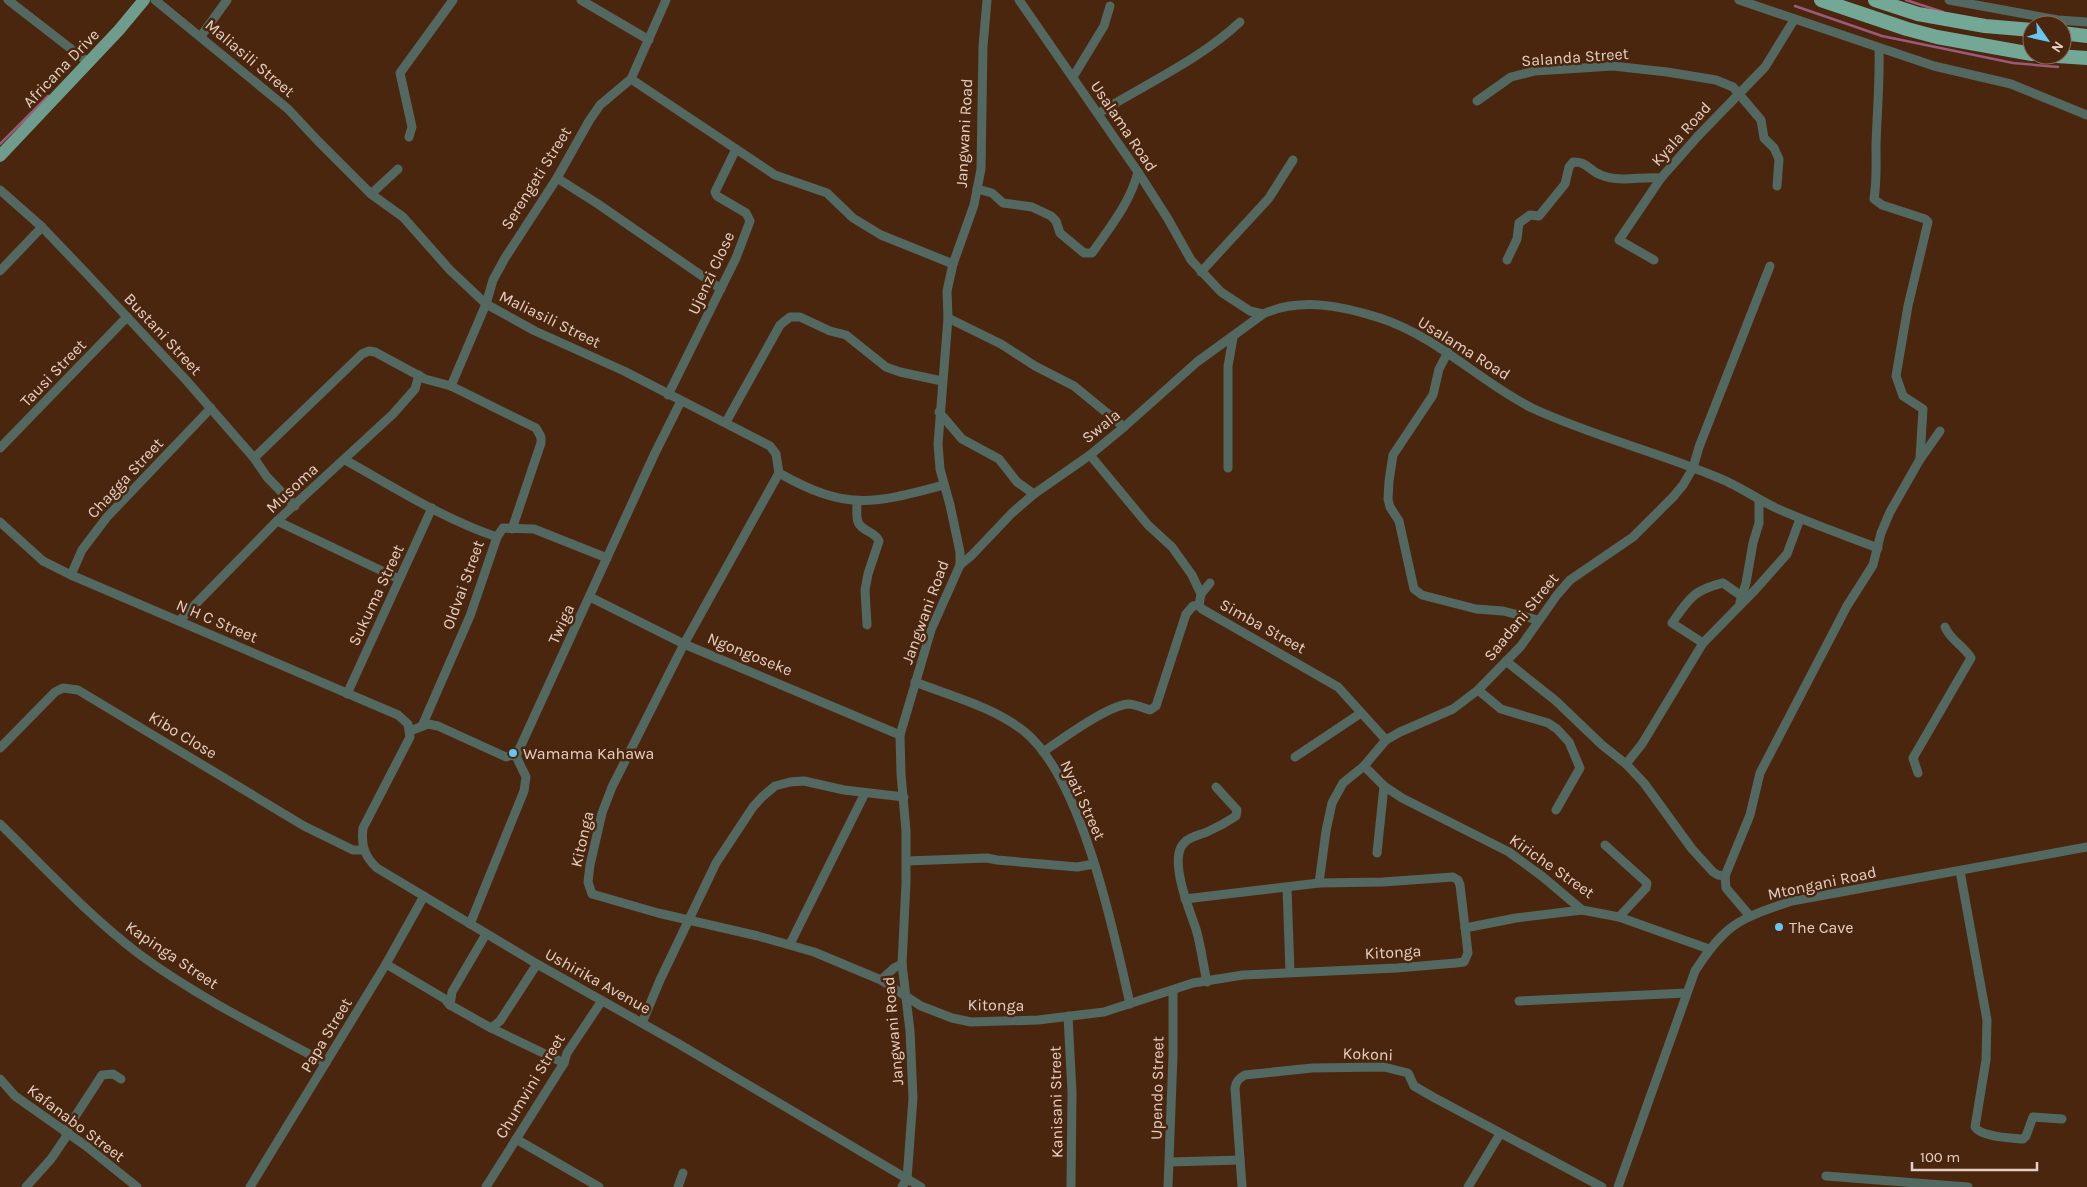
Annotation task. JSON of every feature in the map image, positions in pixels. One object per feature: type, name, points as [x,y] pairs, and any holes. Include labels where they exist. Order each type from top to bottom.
[{"type":"highway","points":[[1821,0],[1937,37],[2022,52]]},
{"type":"highway","points":[[1875,0],[1918,14],[1985,26],[2022,29]]},
{"type":"highway","points":[[2072,34],[2087,36]]},
{"type":"highway","points":[[2072,57],[2087,58]]},
{"type":"main road","name":"Africana Drive","points":[[0,156],[119,30],[144,0]]},
{"type":"street","points":[[8,0],[88,62]]},
{"type":"street","name":"Maliasili Street","points":[[155,0],[288,109],[371,194],[403,217],[450,270],[486,304],[535,331],[624,371],[770,446],[776,454],[779,473]]},
{"type":"street","points":[[201,36],[227,0]]},
{"type":"street","points":[[409,137],[412,126],[400,73],[453,0]]},
{"type":"street","points":[[581,0],[649,40]]},
{"type":"street","name":"Serengeti Street","points":[[451,386],[486,304],[493,280],[505,258],[557,178],[589,120],[600,105],[631,79],[666,0]]},
{"type":"street","name":"Jangwani Road","points":[[905,1183],[913,1098],[902,964],[907,861],[900,734],[931,630],[960,565],[960,552],[944,485],[938,444],[939,412],[948,318],[947,291],[953,264],[974,205],[981,169],[983,46],[987,0]]},
{"type":"street","name":"Usalama Road","points":[[1019,0],[1138,172],[1168,218],[1191,260],[1221,292],[1234,302],[1250,311],[1263,314],[1284,306],[1299,304],[1339,306],[1382,319],[1414,333],[1448,352],[1531,407],[1721,479],[1759,500],[1800,519],[1878,548]]},
{"type":"street","points":[[1739,0],[1934,66],[2011,84],[2087,115]]},
{"type":"street","points":[[1949,0],[2058,20],[2087,22]]},
{"type":"street","points":[[1073,77],[1104,26],[1110,6]]},
{"type":"street","name":"Kyala Road","points":[[1654,260],[1619,240],[1661,178],[1764,67],[1794,20]]},
{"type":"street","points":[[1098,113],[1195,58],[1220,41],[1240,22]]},
{"type":"street","points":[[1880,49],[1880,88],[1876,152],[1878,178],[1874,199],[1882,205],[1925,219],[1928,222],[1908,306],[1896,376],[1903,396],[1923,409],[1919,461]]},
{"type":"street","name":"Salanda Street","points":[[1477,102],[1503,82],[1521,74],[1535,71],[1613,66],[1716,80],[1733,87],[1761,120],[1764,138],[1777,153],[1779,159],[1777,186]]},
{"type":"street","points":[[631,79],[775,175],[827,193],[854,218],[881,235],[953,264]]},
{"type":"street","name":"Ujenzi Close","points":[[668,395],[736,258],[750,221],[746,213],[717,196],[715,192],[736,149]]},
{"type":"street","points":[[1201,272],[1269,198],[1293,160]]},
{"type":"street","points":[[1507,260],[1516,241],[1517,226],[1520,220],[1530,215],[1538,216],[1565,184],[1569,167],[1573,162],[1583,162],[1600,175],[1609,178],[1661,178]]},
{"type":"street","points":[[371,194],[398,169]]},
{"type":"street","points":[[977,189],[992,193],[1003,203],[1032,207],[1051,216],[1056,221],[1060,233],[1084,253],[1092,253],[1128,201],[1138,172]]},
{"type":"street","points":[[557,178],[721,289]]},
{"type":"street","name":"Bustani Street","points":[[0,190],[42,227],[127,317],[211,408],[254,458],[267,477],[295,506]]},
{"type":"street","points":[[0,271],[42,227]]},
{"type":"street","name":"Saadani Street","points":[[1319,883],[1332,803],[1343,783],[1364,766],[1386,740],[1453,709],[1478,690],[1521,646],[1538,620],[1570,580],[1632,537],[1683,485],[1693,468],[1699,447],[1770,266]]},
{"type":"street","name":"Swala","points":[[960,565],[972,555],[1012,512],[1034,494],[1090,455],[1197,362],[1233,338],[1263,314]]},
{"type":"street","points":[[726,422],[780,325],[790,316],[800,317],[830,331],[846,335],[886,366],[900,372],[942,381]]},
{"type":"street","name":"Tausi Street","points":[[0,448],[127,317]]},
{"type":"street","points":[[948,318],[1001,344],[1035,366],[1074,386],[1124,427]]},
{"type":"street","points":[[1228,468],[1228,366],[1233,338]]},
{"type":"street","points":[[254,458],[366,352],[375,352],[425,379],[451,386],[536,428],[541,438],[540,448],[512,529],[534,529],[607,558]]},
{"type":"street","points":[[1448,352],[1439,370],[1433,395],[1393,455],[1391,464],[1388,499],[1390,507],[1399,521],[1414,589],[1422,596],[1476,609],[1503,611],[1538,620]]},
{"type":"street","name":"Musoma","points":[[179,621],[278,522],[393,414],[415,389],[420,375]]},
{"type":"street","name":"Twiga","points":[[514,756],[520,750],[655,453],[681,401]]},
{"type":"street","name":"Chagga Street","points":[[71,576],[82,550],[107,517],[211,408]]},
{"type":"street","points":[[939,412],[962,439],[999,458],[1016,482],[1034,494]]},
{"type":"street","points":[[1750,915],[1726,888],[1724,876],[1750,815],[1760,773],[1847,606],[1873,565],[1881,533],[1890,512],[1919,461],[1940,431]]},
{"type":"street","name":"Simba Street","points":[[1090,455],[1148,525],[1172,547],[1192,574],[1201,594],[1199,605],[1206,612],[1338,687],[1386,740]]},
{"type":"street","points":[[345,460],[472,529],[497,538]]},
{"type":"street","points":[[779,473],[807,489],[838,499],[857,502],[888,499],[944,485]]},
{"type":"street","name":"Kitonga","points":[[779,473],[684,644],[612,787],[602,813],[588,882],[592,894],[688,921],[790,944],[881,980],[921,1006],[971,1022],[1038,1020],[1104,1012],[1193,983],[1243,975],[1397,968],[1464,962],[1468,953],[1460,885],[1458,880],[1453,877],[1383,882],[1319,883],[1185,899]]},
{"type":"street","points":[[1736,609],[1742,597],[1759,523],[1759,500]]},
{"type":"street","points":[[857,502],[858,522],[861,527],[876,535],[879,541],[868,574],[865,590],[867,625]]},
{"type":"street","name":"Sukuma Street","points":[[347,694],[432,508]]},
{"type":"street","points":[[1626,764],[1642,744],[1703,643],[1787,554],[1800,519]]},
{"type":"street","name":"N H C Street","points":[[0,522],[43,561],[71,576],[398,715],[408,724],[410,731]]},
{"type":"street","points":[[278,522],[399,579]]},
{"type":"street","name":"Oldvai Street","points":[[422,726],[470,616],[497,538],[503,528],[512,529]]},
{"type":"street","points":[[1201,594],[1210,583]]},
{"type":"street","points":[[1703,643],[1672,623],[1688,601],[1695,593],[1704,588],[1723,583],[1742,597]]},
{"type":"street","name":"Ngongoseke","points":[[590,598],[684,644],[900,734]]},
{"type":"street","points":[[1043,752],[1102,714],[1129,704],[1150,710],[1156,706],[1186,614],[1193,606],[1199,605]]},
{"type":"street","points":[[1918,773],[1912,758],[1970,658],[1966,649],[1947,633],[1945,627]]},
{"type":"street","points":[[1506,661],[1556,701],[1602,745],[1626,764],[1644,783],[1692,849],[1713,872],[1724,876]]},
{"type":"street","name":"Nyati Street","points":[[915,682],[997,714],[1025,733],[1043,752],[1060,780],[1076,813],[1094,864],[1130,1004]]},
{"type":"street","name":"Kibo Close","points":[[0,748],[55,692],[63,688],[78,690],[304,826],[353,850],[364,850]]},
{"type":"street","points":[[1478,690],[1501,709],[1548,723],[1557,729],[1569,742],[1580,768],[1556,810]]},
{"type":"street","points":[[1295,757],[1361,713]]},
{"type":"street","points":[[364,850],[363,828],[406,749],[410,731],[428,724],[438,726],[506,757],[516,756],[526,778],[524,791],[470,924]]},
{"type":"street","name":"Kiriche Street","points":[[1364,766],[1384,786],[1435,815],[1508,852],[1543,877],[1582,910],[1618,917],[1710,948]]},
{"type":"street","points":[[642,1023],[716,863],[753,807],[762,797],[775,786],[804,781],[865,793],[904,797]]},
{"type":"street","points":[[1377,852],[1384,786]]},
{"type":"street","points":[[1207,982],[1196,930],[1185,899],[1179,867],[1181,846],[1189,839],[1209,831],[1236,816],[1237,810],[1216,787]]},
{"type":"street","points":[[790,944],[865,793]]},
{"type":"street","name":"Kapinga Street","points":[[0,824],[81,904],[140,954],[232,1012],[326,1062]]},
{"type":"street","points":[[1606,845],[1647,883],[1646,888],[1618,917]]},
{"type":"street","name":"Mtongani Road","points":[[1618,1187],[1695,971],[1710,948],[1737,922],[1750,915],[1792,901],[2087,847]]},
{"type":"street","name":"Ushirika Avenue","points":[[364,850],[376,868],[601,1002],[642,1023],[905,1183],[922,1187]]},
{"type":"street","points":[[907,861],[987,858],[1076,867],[1094,864]]},
{"type":"street","points":[[1960,871],[1987,1020],[1986,1060],[1976,1130],[1984,1134],[2023,1140],[2033,1117],[2062,1119]]},
{"type":"street","points":[[1287,888],[1290,972]]},
{"type":"street","name":"Papa Street","points":[[250,1187],[386,964],[424,896]]},
{"type":"street","points":[[1465,928],[1516,918],[1582,910]]},
{"type":"street","points":[[450,1005],[452,992],[486,934]]},
{"type":"street","points":[[386,964],[445,999],[450,1005],[491,1028],[564,1063]]},
{"type":"street","points":[[491,1028],[500,1021],[537,964]]},
{"type":"street","points":[[881,980],[894,968],[902,964]]},
{"type":"street","name":"Upendo Street","points":[[1168,1187],[1174,1055],[1173,990]]},
{"type":"street","points":[[1519,1001],[1686,993]]},
{"type":"street","name":"Chumvini Street","points":[[486,1187],[601,1002]]},
{"type":"street","name":"Kanisani Street","points":[[1068,1016],[1072,1092],[1072,1187]]},
{"type":"street","name":"Kokoni","points":[[1242,1187],[1236,1082],[1245,1075],[1312,1068],[1384,1067],[1408,1073],[1414,1086],[1422,1091],[1602,1187]]},
{"type":"street","points":[[26,1187],[51,1159],[102,1075],[113,1074],[121,1079]]},
{"type":"street","name":"Kafanabo Street","points":[[0,1079],[15,1096],[137,1187]]},
{"type":"street","points":[[1468,1187],[1500,1134]]},
{"type":"street","points":[[516,1139],[599,1187]]},
{"type":"street","points":[[1170,1162],[1240,1160]]},
{"type":"street","points":[[678,1187],[682,1173]]},
{"type":"street","points":[[1826,1176],[1968,1187]]},
{"type":"waterway","points":[[1906,0],[1943,12]]},
{"type":"waterway","points":[[1795,6],[1882,36],[2013,63],[2058,67]]},
{"type":"waterway","points":[[0,144],[48,96]]},
{"type":"place","name":"Wamama Kahawa","points":[[513,753]]},
{"type":"place","name":"The Cave","points":[[1779,927]]}]
